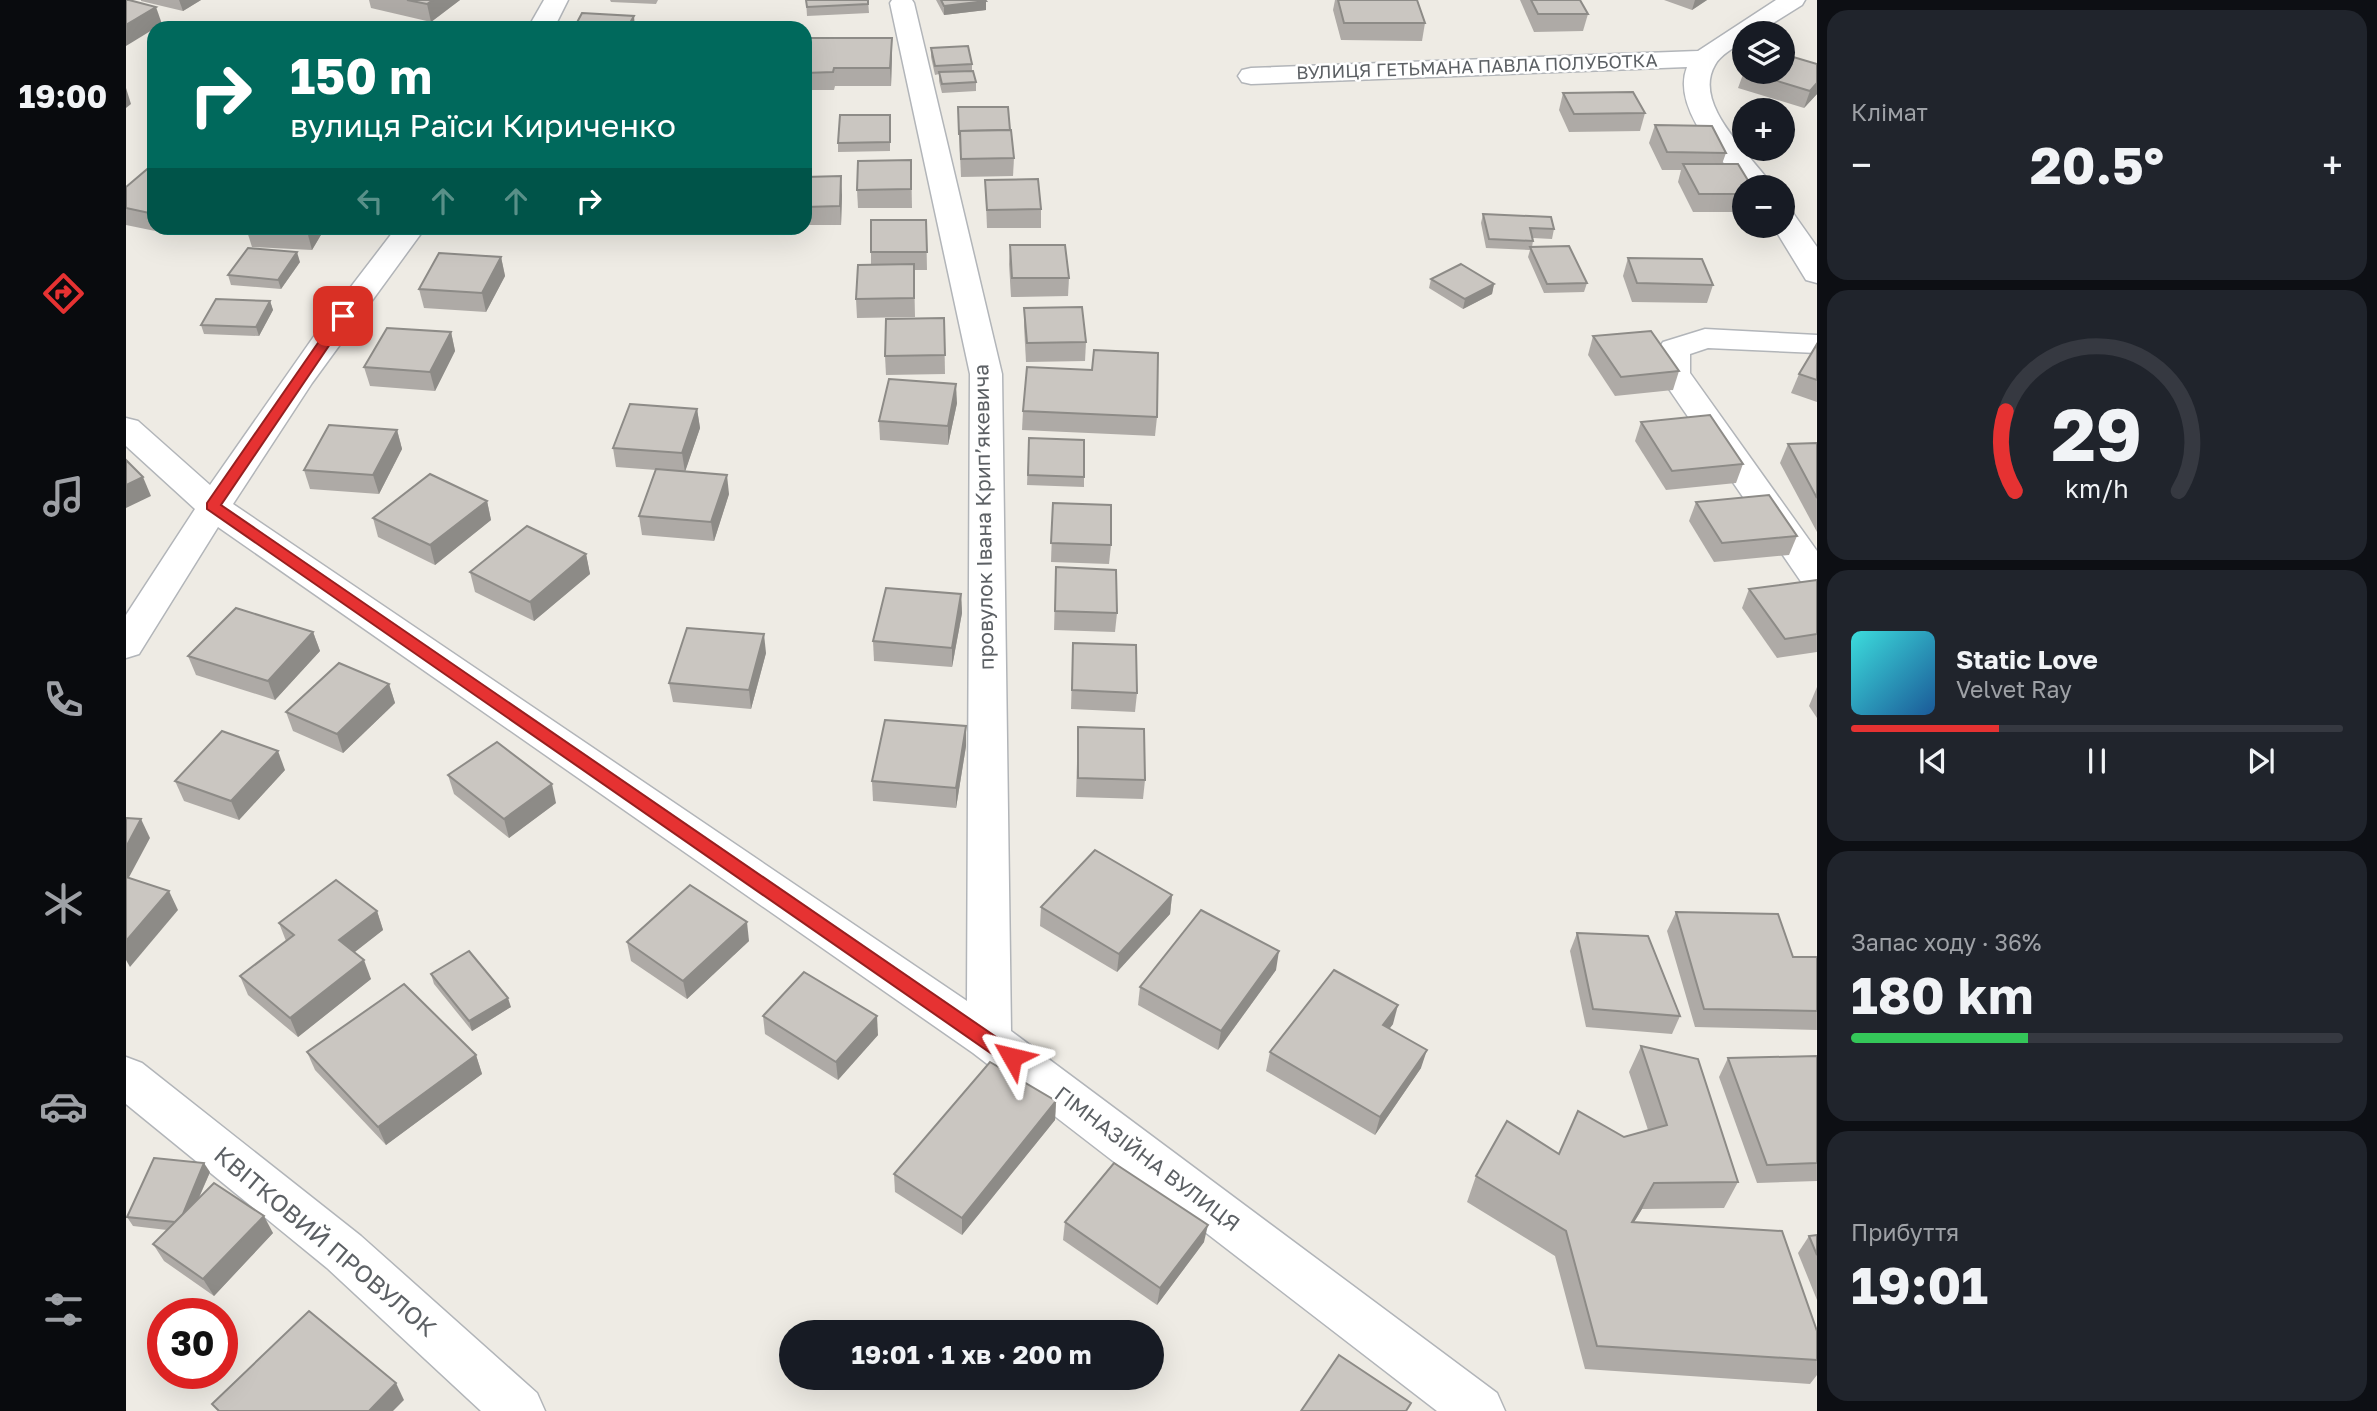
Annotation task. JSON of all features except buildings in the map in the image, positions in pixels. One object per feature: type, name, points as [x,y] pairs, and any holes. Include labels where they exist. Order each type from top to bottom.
[{"type":"street","points":[[545,21],[556,0]]},
{"type":"street","points":[[1749,175],[1705,119],[1696,79],[1703,59],[1793,0]]},
{"type":"street","name":"провулок Івана Крипʼякевича","points":[[902,3],[986,374],[989,1040]]},
{"type":"street","name":"ВУЛИЦЯ ГЕТЬМАНА ПАВЛА ПОЛУБОТКА","points":[[1251,76],[1703,59]]},
{"type":"street","points":[[1795,234],[1817,274]]},
{"type":"street","points":[[126,645],[212,506],[358,295],[405,235]]},
{"type":"street","points":[[1817,344],[1705,338],[1674,348],[1674,373],[1817,577]]},
{"type":"street","name":"ГІМНАЗІЙНА ВУЛИЦЯ","points":[[126,428],[212,506],[989,1040],[1479,1411]]},
{"type":"street","name":"КВІТКОВИЙ ПРОВУЛОК","points":[[126,1077],[344,1251],[519,1411]]},
{"type":"route","points":[[343,316],[212,506],[1012,1057]]}]
